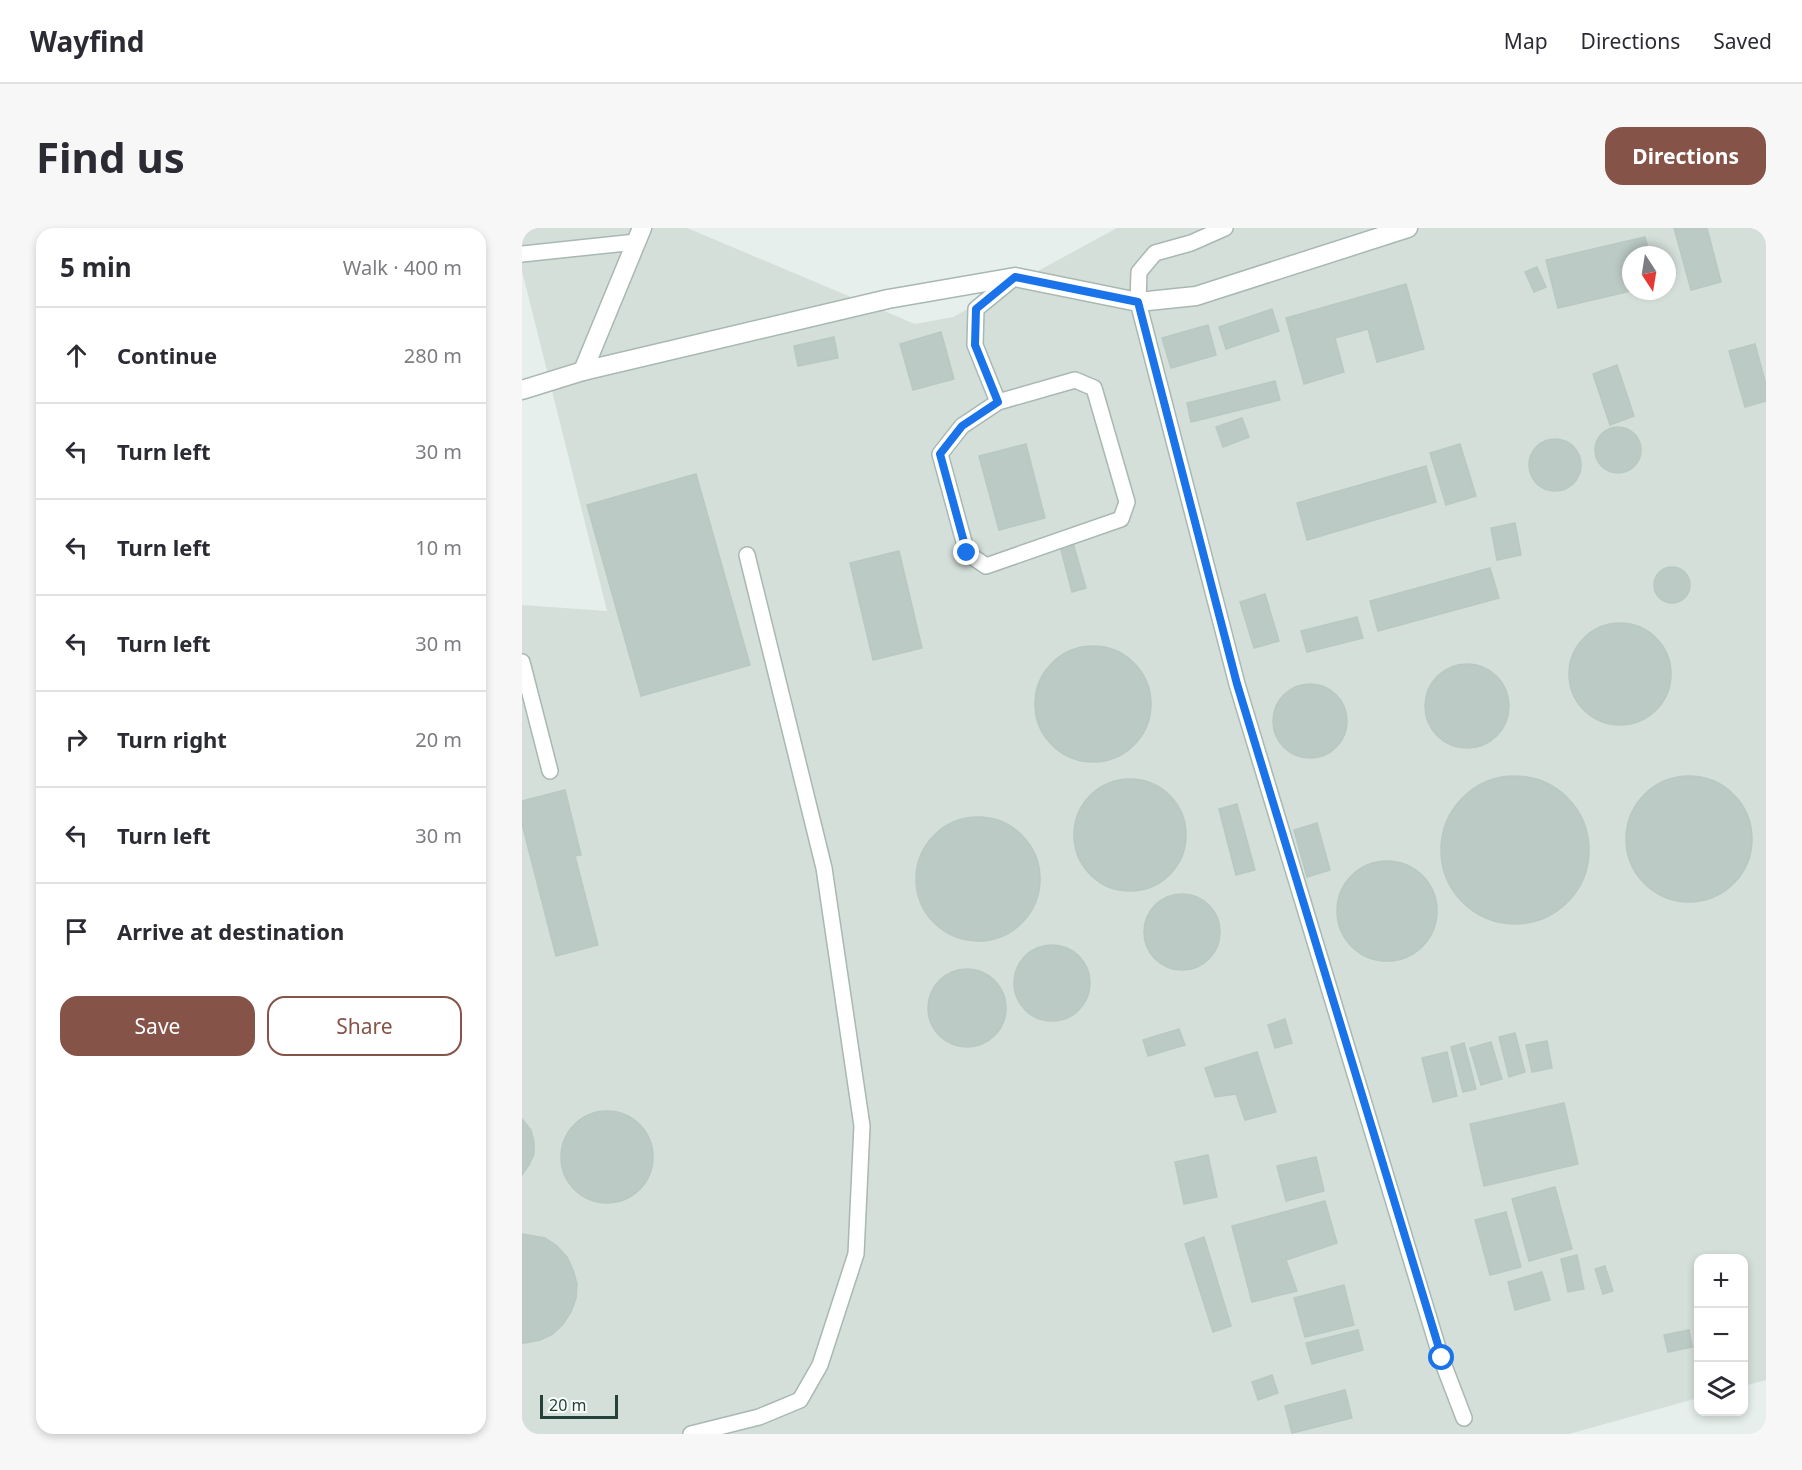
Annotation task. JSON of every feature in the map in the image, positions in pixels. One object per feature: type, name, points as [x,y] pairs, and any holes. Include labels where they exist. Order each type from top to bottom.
[{"type":"street","points":[[522,390],[584,371],[888,299],[1015,277],[1138,302],[1196,296],[1408,228]]},
{"type":"street","points":[[584,371],[639,235]]},
{"type":"lane","points":[[1225,228],[1191,243],[1155,253],[1139,272],[1138,302],[1237,684],[1442,1358],[1464,1418]]},
{"type":"lane","points":[[522,254],[639,235]]},
{"type":"lane","points":[[998,402],[975,345],[976,309],[1015,277]]},
{"type":"lane","points":[[1075,380],[1094,388],[1127,502],[1121,519],[986,566],[967,553],[940,454],[962,426],[998,402],[1075,380]]},
{"type":"lane","points":[[691,1434],[759,1417],[800,1400],[820,1365],[856,1254],[862,1126],[824,868],[747,555]]},
{"type":"lane","points":[[522,662],[550,771]]},
{"type":"shaded area","points":[[522,228],[687,228],[915,324],[953,317],[1117,228],[1766,228],[1766,1380],[1748,1385],[1748,1254],[1694,1254],[1694,1399],[1569,1434],[522,1434],[522,605],[607,611],[522,271]]},
{"type":"building","points":[[1674,228],[1707,228],[1721,282],[1691,290]]},
{"type":"building","points":[[1645,237],[1648,246],[1622,246],[1622,293],[1558,308],[1546,260]]},
{"type":"building","points":[[1537,267],[1546,287],[1534,292],[1525,272]]},
{"type":"building","points":[[1406,284],[1424,349],[1377,362],[1368,329],[1335,338],[1344,372],[1304,384],[1286,318]]},
{"type":"building","points":[[1272,309],[1279,331],[1226,349],[1219,327]]},
{"type":"building","points":[[1208,325],[1216,355],[1171,368],[1162,338]]},
{"type":"building","points":[[941,332],[954,379],[913,390],[900,344]]},
{"type":"building","points":[[834,337],[838,358],[798,366],[794,346]]},
{"type":"building","points":[[1755,344],[1766,385],[1766,401],[1745,407],[1729,351]]},
{"type":"building","points":[[1617,365],[1634,416],[1610,425],[1593,374]]},
{"type":"building","points":[[1275,381],[1280,400],[1191,422],[1187,403]]},
{"type":"building","points":[[1242,418],[1249,437],[1223,447],[1216,427]]},
{"type":"building","points":[[1618,427],[1634,434],[1641,450],[1634,466],[1618,473],[1602,466],[1595,450],[1602,434]]},
{"type":"building","points":[[1550,439],[1560,439],[1574,446],[1581,465],[1574,484],[1560,491],[1550,491],[1540,487],[1533,480],[1529,470],[1529,460],[1533,450],[1540,443]]},
{"type":"building","points":[[1026,444],[1045,518],[999,530],[979,456]]},
{"type":"building","points":[[1460,444],[1476,496],[1446,505],[1430,453]]},
{"type":"building","points":[[1426,466],[1436,502],[1307,540],[1297,503]]},
{"type":"building","points":[[696,474],[750,665],[641,696],[587,505]]},
{"type":"building","points":[[1515,523],[1521,555],[1497,560],[1491,528]]},
{"type":"building","points":[[1073,543],[1086,588],[1072,592],[1060,546]]},
{"type":"building","points":[[899,551],[922,648],[873,660],[850,563]]},
{"type":"building","points":[[1672,567],[1685,572],[1690,585],[1685,598],[1672,603],[1659,598],[1654,585],[1659,572]]},
{"type":"building","points":[[1490,568],[1499,598],[1378,631],[1370,601]]},
{"type":"building","points":[[1265,594],[1279,641],[1254,648],[1240,602]]},
{"type":"building","points":[[1357,617],[1363,638],[1307,652],[1301,631]]},
{"type":"building","points":[[1620,623],[1649,631],[1663,645],[1671,674],[1663,703],[1649,717],[1620,725],[1591,717],[1577,703],[1569,674],[1577,645],[1591,631]]},
{"type":"building","points":[[1093,646],[1115,651],[1134,663],[1146,682],[1151,704],[1146,726],[1134,745],[1115,757],[1093,762],[1071,757],[1052,745],[1040,726],[1035,704],[1040,682],[1052,663],[1071,651]]},
{"type":"building","points":[[1467,664],[1490,671],[1502,683],[1509,706],[1502,729],[1490,741],[1467,748],[1444,741],[1432,729],[1425,706],[1432,683],[1444,671]]},
{"type":"building","points":[[1310,684],[1331,690],[1341,700],[1347,721],[1341,742],[1331,752],[1310,758],[1289,752],[1279,742],[1273,721],[1279,700],[1289,690]]},
{"type":"building","points":[[1515,776],[1529,777],[1543,782],[1556,788],[1567,798],[1577,809],[1583,822],[1588,836],[1588,864],[1583,878],[1577,891],[1567,902],[1556,912],[1543,918],[1529,923],[1515,924],[1501,923],[1487,918],[1474,912],[1463,902],[1453,891],[1447,878],[1442,864],[1441,850],[1442,836],[1447,822],[1453,809],[1463,798],[1474,788],[1487,782],[1501,777]]},
{"type":"building","points":[[1689,776],[1713,781],[1734,794],[1747,815],[1752,839],[1747,863],[1734,884],[1713,897],[1689,902],[1665,897],[1644,884],[1631,863],[1626,839],[1631,815],[1644,794],[1665,781]]},
{"type":"building","points":[[1130,779],[1151,783],[1170,795],[1182,814],[1186,835],[1182,856],[1170,875],[1151,887],[1130,891],[1109,887],[1090,875],[1078,856],[1074,835],[1078,814],[1090,795],[1109,783]]},
{"type":"building","points":[[565,790],[581,855],[575,856],[598,945],[556,956],[522,824],[522,801]]},
{"type":"building","points":[[1237,804],[1255,870],[1236,875],[1219,809]]},
{"type":"building","points":[[978,817],[1002,822],[1022,835],[1035,855],[1040,879],[1035,903],[1022,923],[1002,936],[978,941],[954,936],[934,923],[921,903],[916,879],[921,855],[934,835],[954,822]]},
{"type":"building","points":[[1317,823],[1330,870],[1307,877],[1294,830]]},
{"type":"building","points":[[1387,861],[1415,869],[1429,883],[1437,911],[1429,939],[1415,953],[1387,961],[1359,953],[1345,939],[1337,911],[1345,883],[1359,869]]},
{"type":"building","points":[[1175,894],[1189,894],[1203,900],[1214,911],[1220,925],[1217,947],[1209,959],[1189,970],[1175,970],[1161,964],[1150,953],[1144,939],[1144,925],[1150,911],[1161,900]]},
{"type":"building","points":[[1052,945],[1067,948],[1079,956],[1087,968],[1090,983],[1087,998],[1079,1010],[1067,1018],[1052,1021],[1037,1018],[1025,1010],[1017,998],[1014,983],[1017,968],[1025,956],[1037,948]]},
{"type":"building","points":[[967,969],[982,972],[999,986],[1006,1008],[1003,1023],[989,1040],[967,1047],[952,1044],[935,1030],[928,1008],[931,993],[945,976]]},
{"type":"building","points":[[1285,1019],[1292,1043],[1275,1048],[1268,1025]]},
{"type":"building","points":[[1179,1029],[1185,1045],[1148,1056],[1143,1040]]},
{"type":"building","points":[[1515,1033],[1525,1072],[1509,1077],[1499,1037]]},
{"type":"building","points":[[1547,1041],[1552,1068],[1532,1072],[1526,1045]]},
{"type":"building","points":[[1491,1042],[1502,1079],[1481,1085],[1470,1048]]},
{"type":"building","points":[[1464,1043],[1476,1089],[1463,1092],[1451,1047]]},
{"type":"building","points":[[1257,1052],[1276,1112],[1245,1120],[1236,1094],[1215,1097],[1205,1068]]},
{"type":"building","points":[[1447,1052],[1457,1096],[1433,1102],[1422,1058]]},
{"type":"building","points":[[1564,1103],[1578,1164],[1484,1186],[1470,1124]]},
{"type":"building","points":[[598,1111],[616,1111],[633,1118],[646,1131],[653,1148],[653,1166],[646,1183],[633,1196],[616,1203],[598,1203],[581,1196],[568,1183],[561,1166],[561,1148],[568,1131],[581,1118]]},
{"type":"building","points":[[522,1119],[531,1130],[534,1154],[522,1175]]},
{"type":"building","points":[[1208,1155],[1217,1197],[1184,1204],[1175,1162]]},
{"type":"building","points":[[1316,1157],[1324,1191],[1286,1201],[1277,1166]]},
{"type":"building","points":[[1555,1187],[1572,1249],[1529,1261],[1512,1199]]},
{"type":"building","points":[[1325,1201],[1337,1243],[1286,1260],[1297,1291],[1252,1302],[1232,1226]]},
{"type":"building","points":[[1506,1212],[1521,1267],[1490,1275],[1475,1220]]},
{"type":"building","points":[[522,1234],[545,1238],[557,1246],[567,1257],[577,1284],[576,1298],[563,1324],[553,1334],[525,1343],[522,1343]]},
{"type":"building","points":[[1204,1237],[1231,1326],[1213,1332],[1185,1244]]},
{"type":"building","points":[[1577,1255],[1584,1289],[1568,1292],[1561,1259]]},
{"type":"building","points":[[1605,1266],[1613,1291],[1603,1294],[1595,1269]]},
{"type":"building","points":[[1542,1272],[1550,1300],[1515,1310],[1508,1282]]},
{"type":"building","points":[[1344,1285],[1354,1325],[1305,1337],[1294,1298]]},
{"type":"building","points":[[1358,1330],[1363,1350],[1312,1364],[1306,1343]]},
{"type":"building","points":[[1689,1330],[1692,1347],[1668,1352],[1664,1335]]},
{"type":"building","points":[[1272,1375],[1278,1393],[1258,1400],[1252,1382]]},
{"type":"building","points":[[1345,1390],[1352,1418],[1292,1433],[1285,1406]]},
{"type":"route","points":[[967,553],[940,454],[962,426],[998,402],[975,345],[976,309],[1015,277],[1138,302],[1237,684],[1442,1358]]}]
